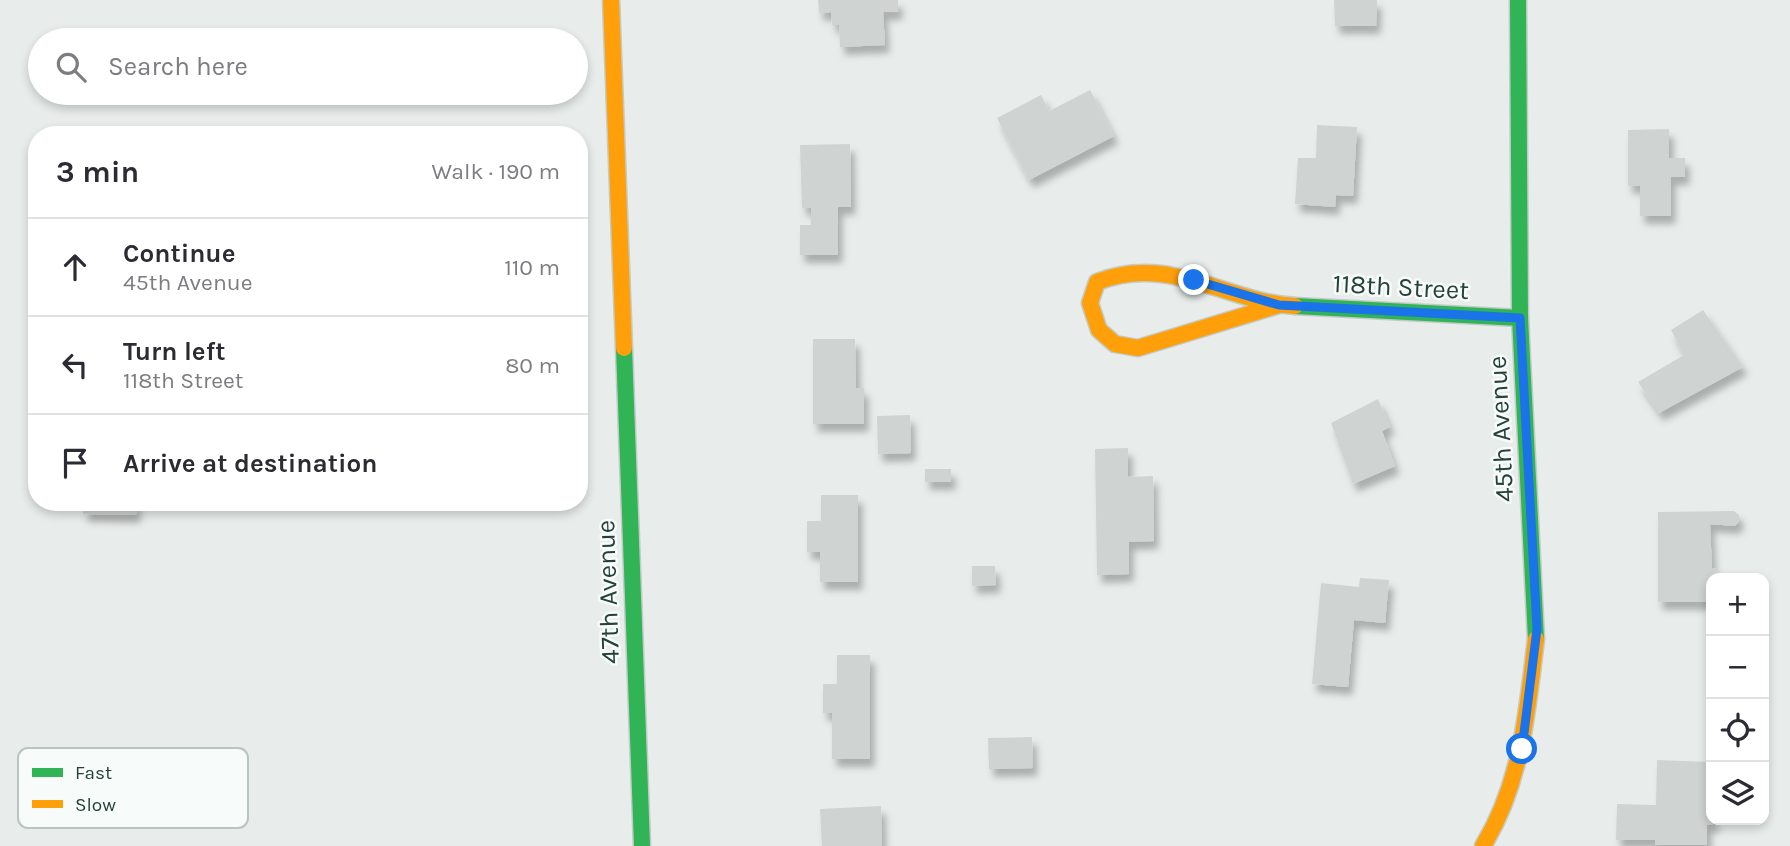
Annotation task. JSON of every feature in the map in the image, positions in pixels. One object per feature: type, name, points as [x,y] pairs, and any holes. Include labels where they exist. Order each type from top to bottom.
[{"type":"street","name":"47th Avenue","points":[[611,0],[642,846]]},
{"type":"street","name":"45th Avenue","points":[[1483,846],[1496,822],[1522,749],[1537,629],[1520,318],[1518,0]]},
{"type":"street","name":"118th Street","points":[[1279,305],[1138,348],[1115,344],[1099,330],[1090,303],[1097,282],[1116,274],[1147,272],[1194,280],[1279,305],[1520,318]]},
{"type":"building","points":[[818,0],[898,0],[898,12],[883,12],[885,45],[840,47],[839,25],[832,25],[831,12],[819,13]]},
{"type":"building","points":[[1334,0],[1377,0],[1376,26],[1335,26]]},
{"type":"building","points":[[1090,90],[1114,136],[1029,180],[997,118],[1041,95],[1049,111]]},
{"type":"building","points":[[1317,125],[1357,127],[1353,196],[1336,195],[1335,207],[1295,204],[1298,158],[1316,158]]},
{"type":"building","points":[[1669,129],[1669,158],[1685,158],[1685,177],[1671,177],[1671,216],[1640,216],[1640,186],[1628,186],[1628,130]]},
{"type":"building","points":[[850,144],[851,207],[838,207],[838,255],[800,255],[800,225],[811,225],[811,208],[802,208],[800,145]]},
{"type":"building","points":[[1703,310],[1743,367],[1659,413],[1638,382],[1684,355],[1671,330]]},
{"type":"building","points":[[813,339],[855,339],[856,388],[864,388],[864,424],[813,424]]},
{"type":"building","points":[[1378,399],[1390,427],[1382,431],[1395,466],[1353,484],[1331,423]]},
{"type":"building","points":[[910,415],[911,453],[878,454],[877,416]]},
{"type":"building","points":[[1128,448],[1128,477],[1153,476],[1154,541],[1129,542],[1129,574],[1097,575],[1095,449]]},
{"type":"building","points":[[925,469],[951,469],[951,482],[925,482]]},
{"type":"building","points":[[821,495],[858,495],[858,582],[820,582],[820,552],[807,552],[807,521],[821,521]]},
{"type":"building","points":[[83,511],[136,511],[136,515],[83,514]]},
{"type":"building","points":[[1734,511],[1739,515],[1735,526],[1710,524],[1712,569],[1718,568],[1718,573],[1706,573],[1706,602],[1658,602],[1658,512]]},
{"type":"building","points":[[972,566],[995,566],[996,585],[972,586]]},
{"type":"building","points":[[1360,578],[1389,580],[1385,623],[1354,620],[1348,687],[1312,684],[1321,583],[1359,587]]},
{"type":"building","points":[[837,655],[870,655],[870,759],[832,759],[832,713],[823,713],[823,684],[837,684]]},
{"type":"building","points":[[1032,737],[1033,768],[989,769],[988,738]]},
{"type":"building","points":[[1657,760],[1706,762],[1707,845],[1655,845],[1655,840],[1616,840],[1617,804],[1656,805]]},
{"type":"building","points":[[881,806],[882,846],[822,846],[820,809]]},
{"type":"traffic: fast","points":[[1518,0],[1520,318],[1536,639]]},
{"type":"traffic: fast","points":[[1295,306],[1520,318]]},
{"type":"traffic: fast","points":[[624,348],[642,846]]},
{"type":"traffic: slow","points":[[611,0],[624,348]]},
{"type":"traffic: slow","points":[[1279,305],[1138,348],[1115,344],[1099,330],[1090,303],[1097,282],[1123,275],[1149,273],[1173,276],[1270,303],[1295,306]]},
{"type":"traffic: slow","points":[[1483,846],[1496,822],[1515,772],[1526,720],[1536,639]]},
{"type":"route","points":[[1194,280],[1279,305],[1520,318],[1537,629],[1522,749]]}]
